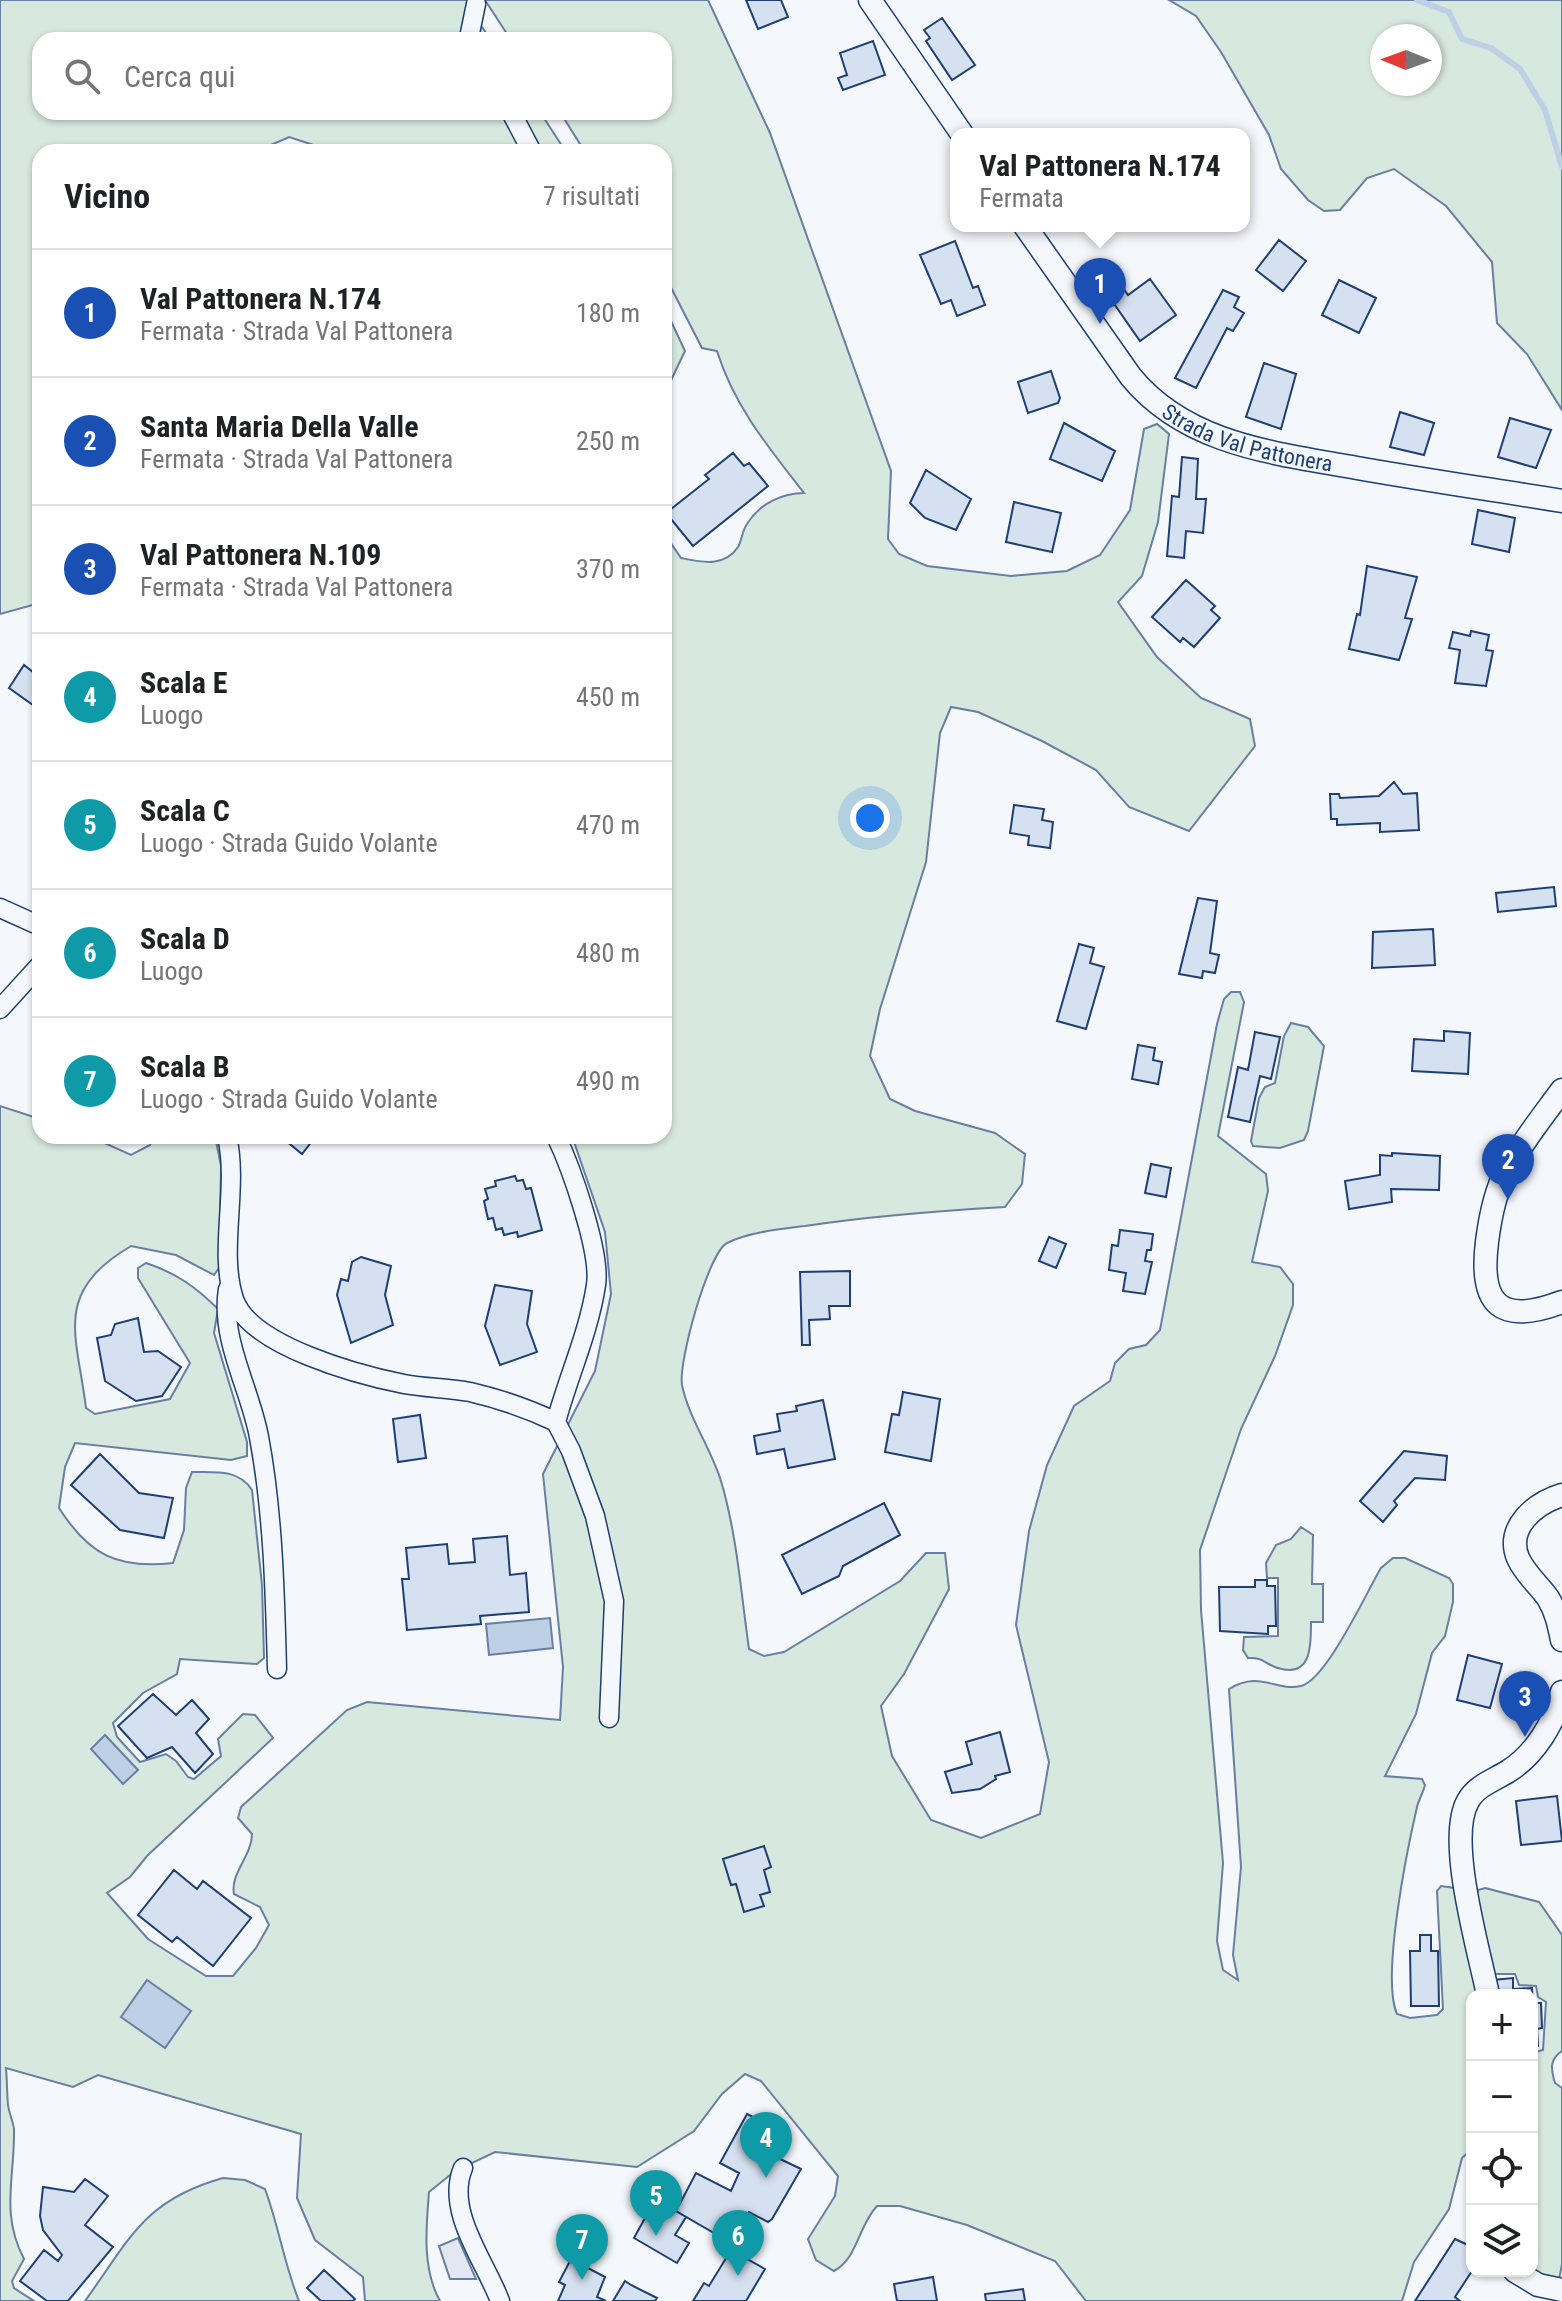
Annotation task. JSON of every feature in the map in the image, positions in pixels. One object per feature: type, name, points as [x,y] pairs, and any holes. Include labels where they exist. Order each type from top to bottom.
[{"type":"street","points":[[870,0],[958,128]]},
{"type":"street","points":[[470,32],[476,4]]},
{"type":"street","points":[[515,120],[528,144]]},
{"type":"street","name":"Strada Val Pattonera","points":[[1029,232],[1143,392],[1182,421],[1215,437],[1279,456],[1562,501]]},
{"type":"street","points":[[0,908],[32,922]]},
{"type":"street","points":[[0,1009],[32,974]]},
{"type":"street","points":[[1562,1090],[1511,1163],[1498,1190],[1490,1222],[1484,1278],[1491,1298],[1506,1310],[1530,1313],[1562,1302]]},
{"type":"street","points":[[228,1144],[233,1184],[228,1329],[259,1436],[277,1669]]},
{"type":"street","points":[[556,1422],[586,1325],[597,1273],[593,1247],[559,1144]]},
{"type":"street","points":[[229,1279],[243,1316],[298,1350],[402,1384],[492,1398],[556,1422],[571,1451],[595,1516],[614,1601],[609,1718]]},
{"type":"street","points":[[1562,1495],[1539,1505],[1525,1518],[1517,1531],[1515,1544],[1522,1565],[1555,1611],[1562,1640]]},
{"type":"street","points":[[1487,1989],[1459,1850],[1462,1816],[1468,1800],[1478,1788],[1511,1769],[1532,1752],[1551,1723],[1562,1692]]},
{"type":"street","points":[[463,2168],[457,2187],[462,2215],[500,2301]]},
{"type":"street","points":[[1525,2277],[1538,2285],[1562,2290]]},
{"type":"shaded area","points":[[0,0],[467,0],[468,7],[485,32],[32,32],[32,120],[545,120],[561,144],[310,144],[289,137],[273,144],[32,144],[32,605],[0,614]]},
{"type":"shaded area","points":[[485,0],[708,0],[770,133],[891,471],[888,539],[899,554],[927,566],[1011,576],[1067,571],[1100,555],[1130,510],[1144,429],[1157,424],[1169,434],[1158,522],[1142,576],[1118,602],[1157,657],[1201,698],[1250,719],[1255,746],[1189,831],[1129,807],[1096,770],[1042,741],[978,712],[951,707],[940,733],[926,862],[880,1009],[870,1056],[890,1099],[915,1111],[995,1133],[1025,1154],[1022,1184],[1005,1207],[904,1214],[765,1232],[727,1243],[719,1251],[696,1310],[685,1355],[682,1385],[717,1469],[726,1501],[735,1543],[749,1649],[764,1656],[784,1652],[900,1581],[926,1553],[945,1553],[949,1589],[904,1674],[881,1706],[892,1756],[931,1820],[981,1838],[1040,1814],[1049,1762],[1016,1625],[1029,1531],[1047,1465],[1074,1406],[1110,1381],[1115,1363],[1129,1349],[1146,1345],[1160,1330],[1217,1024],[1224,999],[1231,992],[1240,992],[1244,1002],[1218,1136],[1266,1174],[1268,1191],[1252,1262],[1280,1267],[1293,1284],[1293,1305],[1275,1356],[1241,1429],[1200,1550],[1201,1610],[1223,1863],[1217,1941],[1223,1970],[1238,1980],[1233,1955],[1241,1867],[1229,1689],[1250,1681],[1292,1687],[1311,1680],[1334,1652],[1381,1568],[1393,1558],[1405,1558],[1449,1578],[1453,1584],[1453,1602],[1445,1636],[1432,1653],[1416,1714],[1385,1776],[1422,1779],[1425,1785],[1418,1804],[1397,1913],[1393,1997],[1397,2014],[1410,2018],[1437,2015],[1443,2009],[1437,1891],[1441,1886],[1454,1888],[1478,1989],[1466,1989],[1466,2154],[1462,2158],[1449,2209],[1414,2262],[1402,2301],[1086,2301],[1055,2261],[967,2225],[900,2206],[877,2206],[848,2258],[834,2271],[816,2260],[808,2239],[835,2196],[838,2176],[761,2081],[745,2074],[722,2094],[694,2131],[637,2167],[495,2152],[455,2171],[429,2192],[428,2262],[440,2301],[365,2301],[363,2277],[315,2240],[297,2198],[301,2134],[98,2075],[73,2087],[6,2068],[8,2105],[14,2129],[10,2195],[12,2226],[24,2259],[12,2281],[14,2288],[34,2301],[0,2301],[0,1106],[32,1116],[32,1144],[107,1144],[131,1155],[150,1144],[217,1144],[221,1166],[219,1268],[214,1275],[176,1255],[131,1246],[106,1263],[89,1281],[80,1298],[76,1317],[75,1337],[86,1408],[95,1414],[170,1399],[190,1363],[138,1278],[138,1268],[146,1263],[167,1271],[193,1287],[218,1309],[214,1333],[247,1442],[247,1456],[231,1460],[75,1443],[65,1467],[59,1508],[70,1524],[93,1548],[120,1561],[136,1564],[173,1563],[184,1530],[186,1488],[192,1472],[233,1475],[252,1490],[262,1585],[264,1658],[257,1664],[180,1659],[177,1674],[143,1693],[113,1723],[117,1737],[140,1762],[166,1754],[188,1777],[194,1779],[221,1756],[218,1739],[243,1714],[255,1715],[273,1738],[147,1856],[130,1877],[107,1893],[148,1939],[206,1976],[233,1976],[256,1948],[269,1925],[260,1907],[234,1894],[235,1879],[249,1850],[252,1834],[238,1818],[241,1807],[347,1710],[367,1702],[560,1720],[563,1667],[543,1474],[595,1371],[611,1294],[605,1232],[575,1144],[672,1144],[672,545],[681,558],[719,561],[738,547],[745,527],[758,510],[780,497],[804,493],[743,408],[717,351],[702,348],[672,290],[672,144],[580,144],[565,120],[672,120],[672,32],[506,32]]},
{"type":"shaded area","points":[[1169,0],[1562,0],[1562,410],[1527,354],[1497,323],[1492,262],[1446,206],[1394,169],[1367,178],[1340,210],[1324,211],[1308,200],[1281,169],[1269,135],[1221,52],[1196,16]]},
{"type":"shaded area","points":[[672,323],[685,351],[672,378]]},
{"type":"shaded area","points":[[1291,1023],[1308,1027],[1324,1046],[1308,1131],[1304,1140],[1280,1148],[1253,1146],[1251,1141],[1259,1098],[1265,1087],[1275,1083],[1284,1036]]},
{"type":"shaded area","points":[[1301,1527],[1313,1535],[1312,1584],[1323,1584],[1323,1622],[1311,1622],[1307,1657],[1298,1669],[1289,1670],[1248,1658],[1243,1650],[1244,1637],[1278,1636],[1278,1578],[1267,1578],[1266,1563],[1276,1545],[1291,1539]]},
{"type":"shaded area","points":[[1485,1888],[1539,1902],[1562,1935],[1562,2051],[1553,2061],[1552,2069],[1555,2083],[1562,2088],[1562,2264],[1559,2280],[1538,2273],[1538,2051],[1543,2050],[1546,2002],[1538,1997],[1536,1986],[1519,1985],[1515,1974],[1491,1974],[1478,1890]]},
{"type":"shaded area","points":[[223,2178],[245,2180],[265,2189],[299,2301],[85,2301],[141,2224],[156,2210],[196,2187]]},
{"type":"shaded area","points":[[458,2238],[476,2279],[450,2279],[439,2246]]},
{"type":"water","points":[[550,1618],[553,1648],[489,1655],[486,1624]]},
{"type":"water","points":[[105,1735],[138,1770],[123,1784],[91,1749]]},
{"type":"water","points":[[147,1980],[191,2011],[165,2048],[121,2017]]},
{"type":"building","points":[[746,0],[781,0],[788,17],[758,29]]},
{"type":"building","points":[[942,18],[975,65],[952,80],[926,41],[930,38],[924,30]]},
{"type":"building","points":[[873,41],[885,75],[843,90],[838,78],[847,75],[840,53]]},
{"type":"building","points":[[1279,240],[1306,261],[1283,291],[1256,270]]},
{"type":"building","points":[[955,241],[973,288],[978,286],[985,305],[957,316],[951,300],[941,304],[920,255]]},
{"type":"building","points":[[1150,279],[1176,315],[1140,341],[1110,298],[1123,288],[1128,295]]},
{"type":"building","points":[[1339,280],[1376,298],[1359,333],[1322,315]]},
{"type":"building","points":[[1223,290],[1239,297],[1234,307],[1244,313],[1233,331],[1227,328],[1196,388],[1175,378]]},
{"type":"building","points":[[1264,363],[1296,374],[1281,429],[1246,417]]},
{"type":"building","points":[[1051,371],[1060,398],[1058,403],[1028,413],[1018,382]]},
{"type":"building","points":[[1400,412],[1434,423],[1424,455],[1390,447]]},
{"type":"building","points":[[1510,418],[1551,430],[1536,468],[1498,457]]},
{"type":"building","points":[[1064,423],[1115,451],[1102,481],[1050,459]]},
{"type":"building","points":[[733,453],[744,466],[749,463],[768,486],[693,546],[672,520],[672,508],[709,479],[705,475]]},
{"type":"building","points":[[1182,457],[1198,459],[1196,499],[1206,499],[1203,533],[1186,531],[1184,558],[1167,556],[1172,496],[1179,497]]},
{"type":"building","points":[[926,470],[971,499],[956,530],[925,518],[910,503]]},
{"type":"building","points":[[1014,502],[1061,513],[1052,552],[1006,542]]},
{"type":"building","points":[[1478,510],[1515,518],[1509,552],[1472,544]]},
{"type":"building","points":[[1367,566],[1417,577],[1405,618],[1412,619],[1399,660],[1349,649],[1357,614],[1360,615]]},
{"type":"building","points":[[1186,580],[1215,606],[1211,610],[1220,618],[1194,647],[1183,638],[1180,642],[1152,617]]},
{"type":"building","points":[[1471,631],[1489,635],[1486,650],[1493,651],[1486,686],[1455,683],[1460,650],[1449,648],[1453,632],[1470,636]]},
{"type":"building","points":[[24,665],[32,671],[32,704],[9,688]]},
{"type":"building","points":[[1394,782],[1403,794],[1417,793],[1419,830],[1380,832],[1380,823],[1337,825],[1337,819],[1331,819],[1330,794],[1339,794],[1340,798],[1379,796]]},
{"type":"building","points":[[1014,805],[1044,809],[1042,820],[1053,822],[1050,848],[1028,845],[1029,836],[1010,833]]},
{"type":"building","points":[[1554,887],[1556,906],[1498,912],[1496,893]]},
{"type":"building","points":[[1198,898],[1217,901],[1210,953],[1219,955],[1215,973],[1203,971],[1202,978],[1179,974]]},
{"type":"building","points":[[1433,929],[1435,965],[1372,968],[1373,932]]},
{"type":"building","points":[[1079,944],[1094,948],[1090,963],[1104,967],[1086,1029],[1057,1021]]},
{"type":"building","points":[[1444,1031],[1470,1033],[1468,1074],[1412,1071],[1414,1039],[1444,1041]]},
{"type":"building","points":[[1255,1032],[1280,1037],[1271,1079],[1260,1076],[1250,1122],[1228,1117],[1238,1067],[1248,1070]]},
{"type":"building","points":[[1138,1045],[1155,1048],[1153,1060],[1162,1062],[1158,1084],[1132,1079]]},
{"type":"building","points":[[290,1144],[310,1144],[302,1154]]},
{"type":"building","points":[[1392,1153],[1440,1156],[1439,1190],[1391,1189],[1392,1202],[1349,1209],[1345,1181],[1380,1175],[1380,1155],[1392,1156]]},
{"type":"building","points":[[1151,1164],[1171,1168],[1166,1197],[1145,1193]]},
{"type":"building","points":[[515,1176],[517,1181],[523,1180],[526,1189],[531,1188],[542,1230],[518,1237],[517,1232],[504,1235],[502,1228],[496,1230],[493,1218],[488,1219],[484,1201],[488,1199],[485,1189],[496,1186],[495,1181]]},
{"type":"building","points":[[1120,1230],[1153,1234],[1151,1250],[1147,1250],[1145,1261],[1152,1262],[1145,1294],[1123,1291],[1126,1273],[1109,1270],[1112,1245],[1118,1246]]},
{"type":"building","points":[[1049,1237],[1066,1244],[1056,1268],[1039,1261]]},
{"type":"building","points":[[361,1257],[391,1266],[385,1295],[393,1325],[351,1343],[337,1295],[341,1279],[348,1281],[352,1262]]},
{"type":"building","points":[[850,1271],[850,1306],[829,1306],[830,1319],[809,1320],[810,1345],[802,1345],[800,1272]]},
{"type":"building","points":[[495,1285],[532,1291],[527,1324],[537,1352],[500,1365],[485,1326]]},
{"type":"building","points":[[138,1318],[144,1352],[158,1351],[181,1367],[162,1396],[136,1401],[105,1381],[97,1338],[111,1335],[115,1324]]},
{"type":"building","points":[[903,1392],[940,1399],[931,1461],[885,1452],[892,1414],[899,1415]]},
{"type":"building","points":[[823,1400],[835,1459],[788,1468],[784,1449],[757,1454],[754,1436],[780,1431],[777,1414],[797,1411],[796,1406]]},
{"type":"building","points":[[420,1415],[426,1458],[398,1462],[393,1419]]},
{"type":"building","points":[[1404,1451],[1447,1456],[1445,1480],[1415,1478],[1394,1501],[1397,1505],[1383,1522],[1360,1501]]},
{"type":"building","points":[[100,1454],[139,1493],[173,1498],[164,1538],[120,1530],[71,1485]]},
{"type":"building","points":[[884,1503],[900,1535],[843,1566],[839,1576],[802,1594],[782,1555]]},
{"type":"building","points":[[507,1536],[510,1575],[526,1573],[529,1612],[480,1616],[481,1624],[407,1630],[402,1579],[409,1579],[406,1548],[447,1544],[449,1564],[475,1562],[473,1539]]},
{"type":"building","points":[[1255,1580],[1267,1580],[1267,1586],[1275,1586],[1276,1626],[1268,1626],[1268,1634],[1220,1631],[1219,1587],[1255,1587]]},
{"type":"building","points":[[1468,1655],[1502,1664],[1490,1708],[1457,1700]]},
{"type":"building","points":[[153,1694],[176,1715],[192,1700],[209,1719],[196,1733],[213,1754],[195,1773],[172,1747],[147,1758],[118,1726]]},
{"type":"building","points":[[1000,1732],[1010,1772],[995,1776],[996,1779],[980,1789],[952,1793],[945,1772],[972,1764],[966,1742]]},
{"type":"building","points":[[1557,1796],[1562,1841],[1521,1845],[1516,1801]]},
{"type":"building","points":[[764,1846],[771,1867],[764,1870],[770,1892],[760,1895],[764,1906],[744,1912],[736,1884],[731,1885],[723,1859]]},
{"type":"building","points":[[174,1870],[197,1889],[203,1881],[251,1918],[213,1966],[177,1937],[172,1942],[138,1915]]},
{"type":"building","points":[[1420,1935],[1431,1935],[1431,1951],[1438,1951],[1439,2006],[1411,2006],[1410,1951],[1420,1951]]},
{"type":"building","points":[[1513,1978],[1513,1989],[1494,1989],[1493,1980]]},
{"type":"building","points":[[1538,2003],[1541,2003],[1542,2028],[1538,2029]]},
{"type":"building","points":[[747,2114],[775,2128],[771,2136],[782,2140],[783,2146],[776,2157],[801,2169],[772,2219],[768,2222],[749,2212],[735,2238],[726,2240],[676,2211],[696,2173],[731,2191],[739,2173],[720,2163]]},
{"type":"building","points":[[85,2179],[108,2196],[85,2225],[113,2247],[68,2301],[47,2301],[20,2281],[44,2250],[58,2261],[62,2255],[43,2230],[40,2216],[43,2187],[74,2192]]},
{"type":"building","points":[[670,2207],[686,2217],[675,2235],[689,2243],[677,2263],[634,2238],[645,2218],[660,2226]]},
{"type":"building","points":[[1455,2239],[1466,2244],[1468,2277],[1455,2297],[1460,2301],[1415,2301]]},
{"type":"building","points":[[731,2250],[765,2269],[746,2301],[693,2301],[704,2283],[709,2286]]},
{"type":"building","points":[[571,2259],[605,2277],[597,2297],[606,2301],[558,2301],[565,2285],[559,2282]]},
{"type":"building","points":[[324,2270],[355,2299],[353,2301],[321,2301],[307,2288]]},
{"type":"building","points":[[933,2277],[937,2301],[897,2301],[894,2284]]},
{"type":"building","points":[[625,2281],[657,2298],[655,2301],[613,2301]]},
{"type":"building","points":[[1023,2289],[1025,2301],[986,2301],[985,2294]]},
{"type":"waterway","points":[[1417,0],[1449,12],[1462,39],[1491,48],[1520,69],[1545,110],[1562,167]]},
{"type":"place","name":"Val Pattonera N.174","points":[[1100,324]]},
{"type":"place","name":"Santa Maria Della Valle","points":[[1508,1200]]},
{"type":"place","name":"Val Pattonera N.109","points":[[1525,1737]]},
{"type":"place","name":"Scala E","points":[[766,2178]]},
{"type":"place","name":"Scala C","points":[[656,2236]]},
{"type":"place","name":"Scala D","points":[[738,2276]]},
{"type":"place","name":"Scala B","points":[[582,2280]]}]
